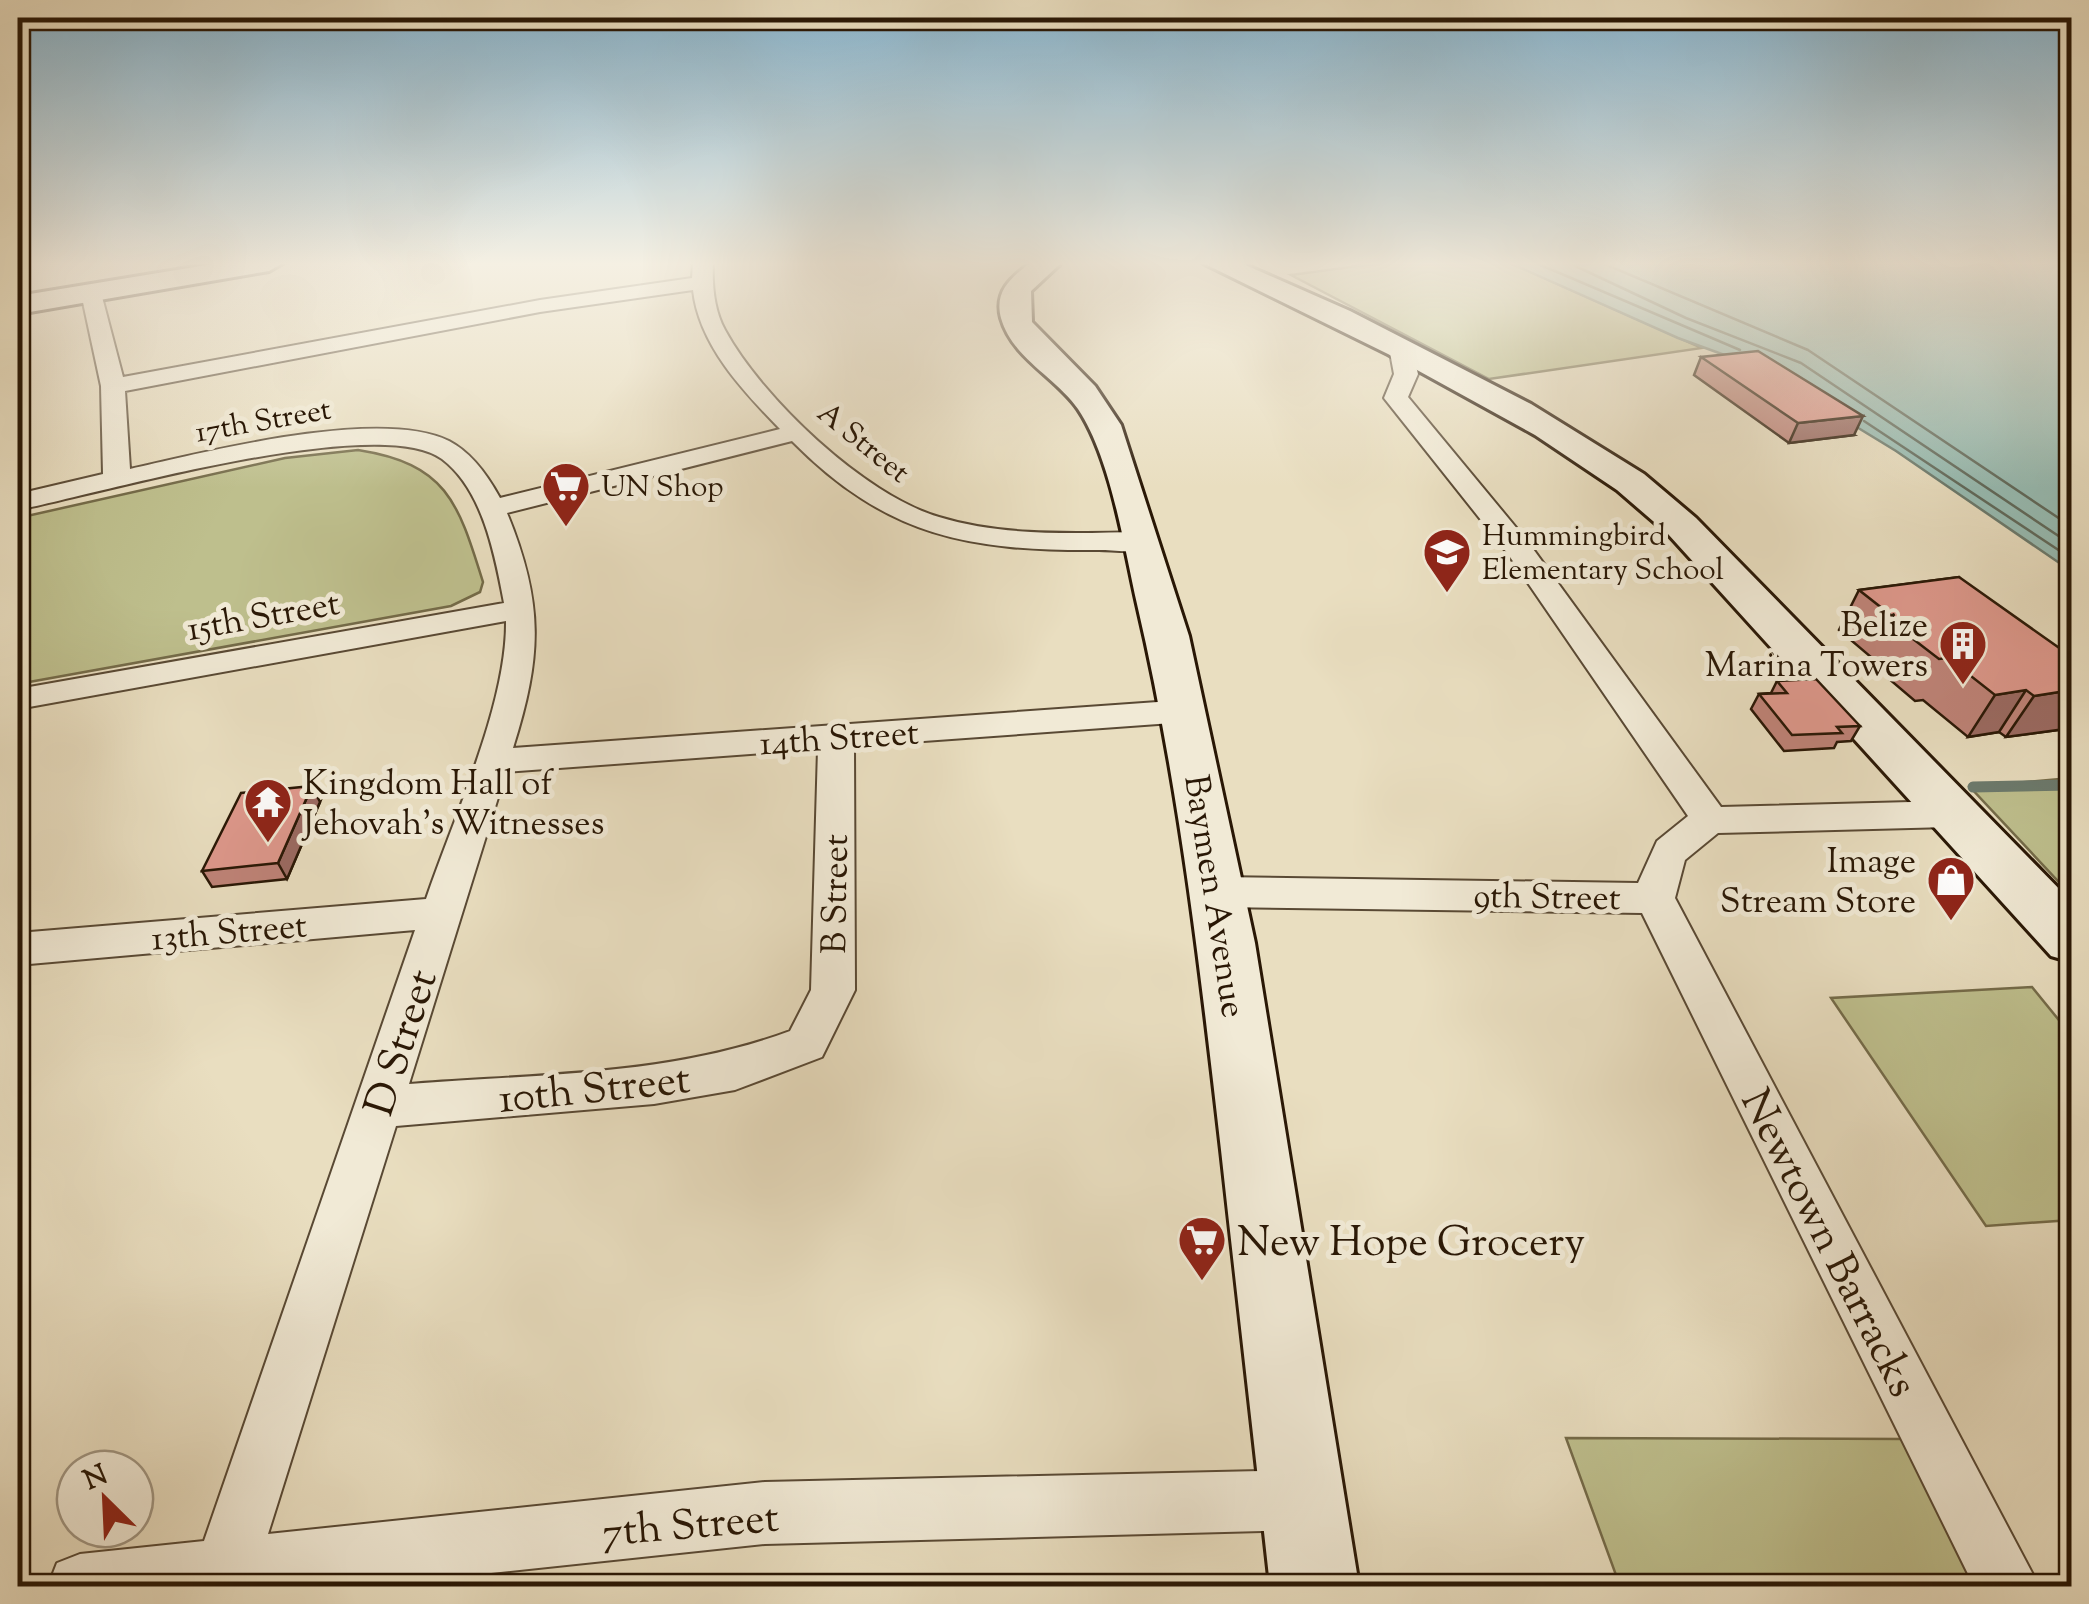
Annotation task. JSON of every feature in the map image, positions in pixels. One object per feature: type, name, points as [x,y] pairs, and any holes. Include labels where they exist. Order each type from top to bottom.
[{"type":"main road","name":"Baymen Avenue","points":[[1030,338],[1092,404],[1116,455],[1143,541],[1186,711],[1219,892],[1315,1586]]},
{"type":"main road","points":[[1367,338],[1401,366],[1462,380],[1567,436],[1650,496],[2072,940]]},
{"type":"street","points":[[101,338],[112,386],[116,481]]},
{"type":"street","points":[[112,386],[370,338]]},
{"type":"street","name":"A Street","points":[[719,338],[735,365],[797,432],[881,502],[920,522],[988,539],[1143,541]]},
{"type":"street","points":[[1401,366],[1396,398],[1518,548],[1710,820],[1949,814]]},
{"type":"street","points":[[494,508],[797,432]]},
{"type":"street","name":"17th Street","points":[[18,502],[278,448],[345,438],[393,438],[435,444],[477,480],[494,508]]},
{"type":"street","name":"D Street","points":[[224,1572],[525,652],[522,610],[494,508]]},
{"type":"street","name":"15th Street","points":[[18,699],[522,610]]},
{"type":"street","name":"14th Street","points":[[492,761],[1186,711]]},
{"type":"street","name":"B Street","points":[[806,1044],[833,990],[836,738]]},
{"type":"street","name":"9th Street","points":[[1219,892],[1654,898],[1660,862],[1683,836],[1710,820]]},
{"type":"street","name":"Newtown Barracks","points":[[1654,898],[2007,1586]]},
{"type":"street","name":"13th Street","points":[[20,952],[442,913]]},
{"type":"street","name":"10th Street","points":[[378,1107],[654,1084],[736,1072],[806,1044]]},
{"type":"street","name":"7th Street","points":[[80,1586],[765,1513],[1303,1500]]},
{"type":"green space","points":[[1411,338],[1679,338],[1702,348],[1489,379]]},
{"type":"green space","points":[[358,450],[412,465],[444,491],[456,509],[474,554],[483,582],[480,592],[451,606],[18,684],[18,518],[285,458]]},
{"type":"green space","points":[[2072,778],[2071,895],[1970,787]]},
{"type":"green space","points":[[2032,987],[2071,1035],[2071,1220],[1986,1226],[1831,998]]},
{"type":"green space","points":[[1566,1438],[1906,1439],[1978,1586],[1620,1586]]},
{"type":"water","points":[[1678,338],[2071,338],[2071,571],[1896,451],[1760,368]]},
{"type":"building","points":[[1758,351],[1863,416],[1798,423],[1701,357]]},
{"type":"building","points":[[1959,577],[2072,657],[2072,690],[2034,696],[2026,690],[1995,695],[1948,658],[1939,659],[1904,632],[1911,631],[1859,590]]},
{"type":"building","points":[[1816,679],[1860,726],[1837,727],[1842,733],[1792,735],[1759,694],[1787,693],[1777,681]]},
{"type":"building","points":[[312,786],[278,863],[202,871],[241,793]]},
{"type":"waterway","points":[[1973,787],[2072,785]]},
{"type":"place","name":"UN Shop","points":[[566,528]]},
{"type":"place","name":"Hummingbird Elementary School","points":[[1447,594]]},
{"type":"place","name":"Belize Marina Towers","points":[[1963,686]]},
{"type":"place","name":"Kingdom Hall of Jehovah's Witnesses","points":[[268,844]]},
{"type":"place","name":"Image Stream Store","points":[[1951,922]]},
{"type":"place","name":"New Hope Grocery","points":[[1202,1282]]}]
